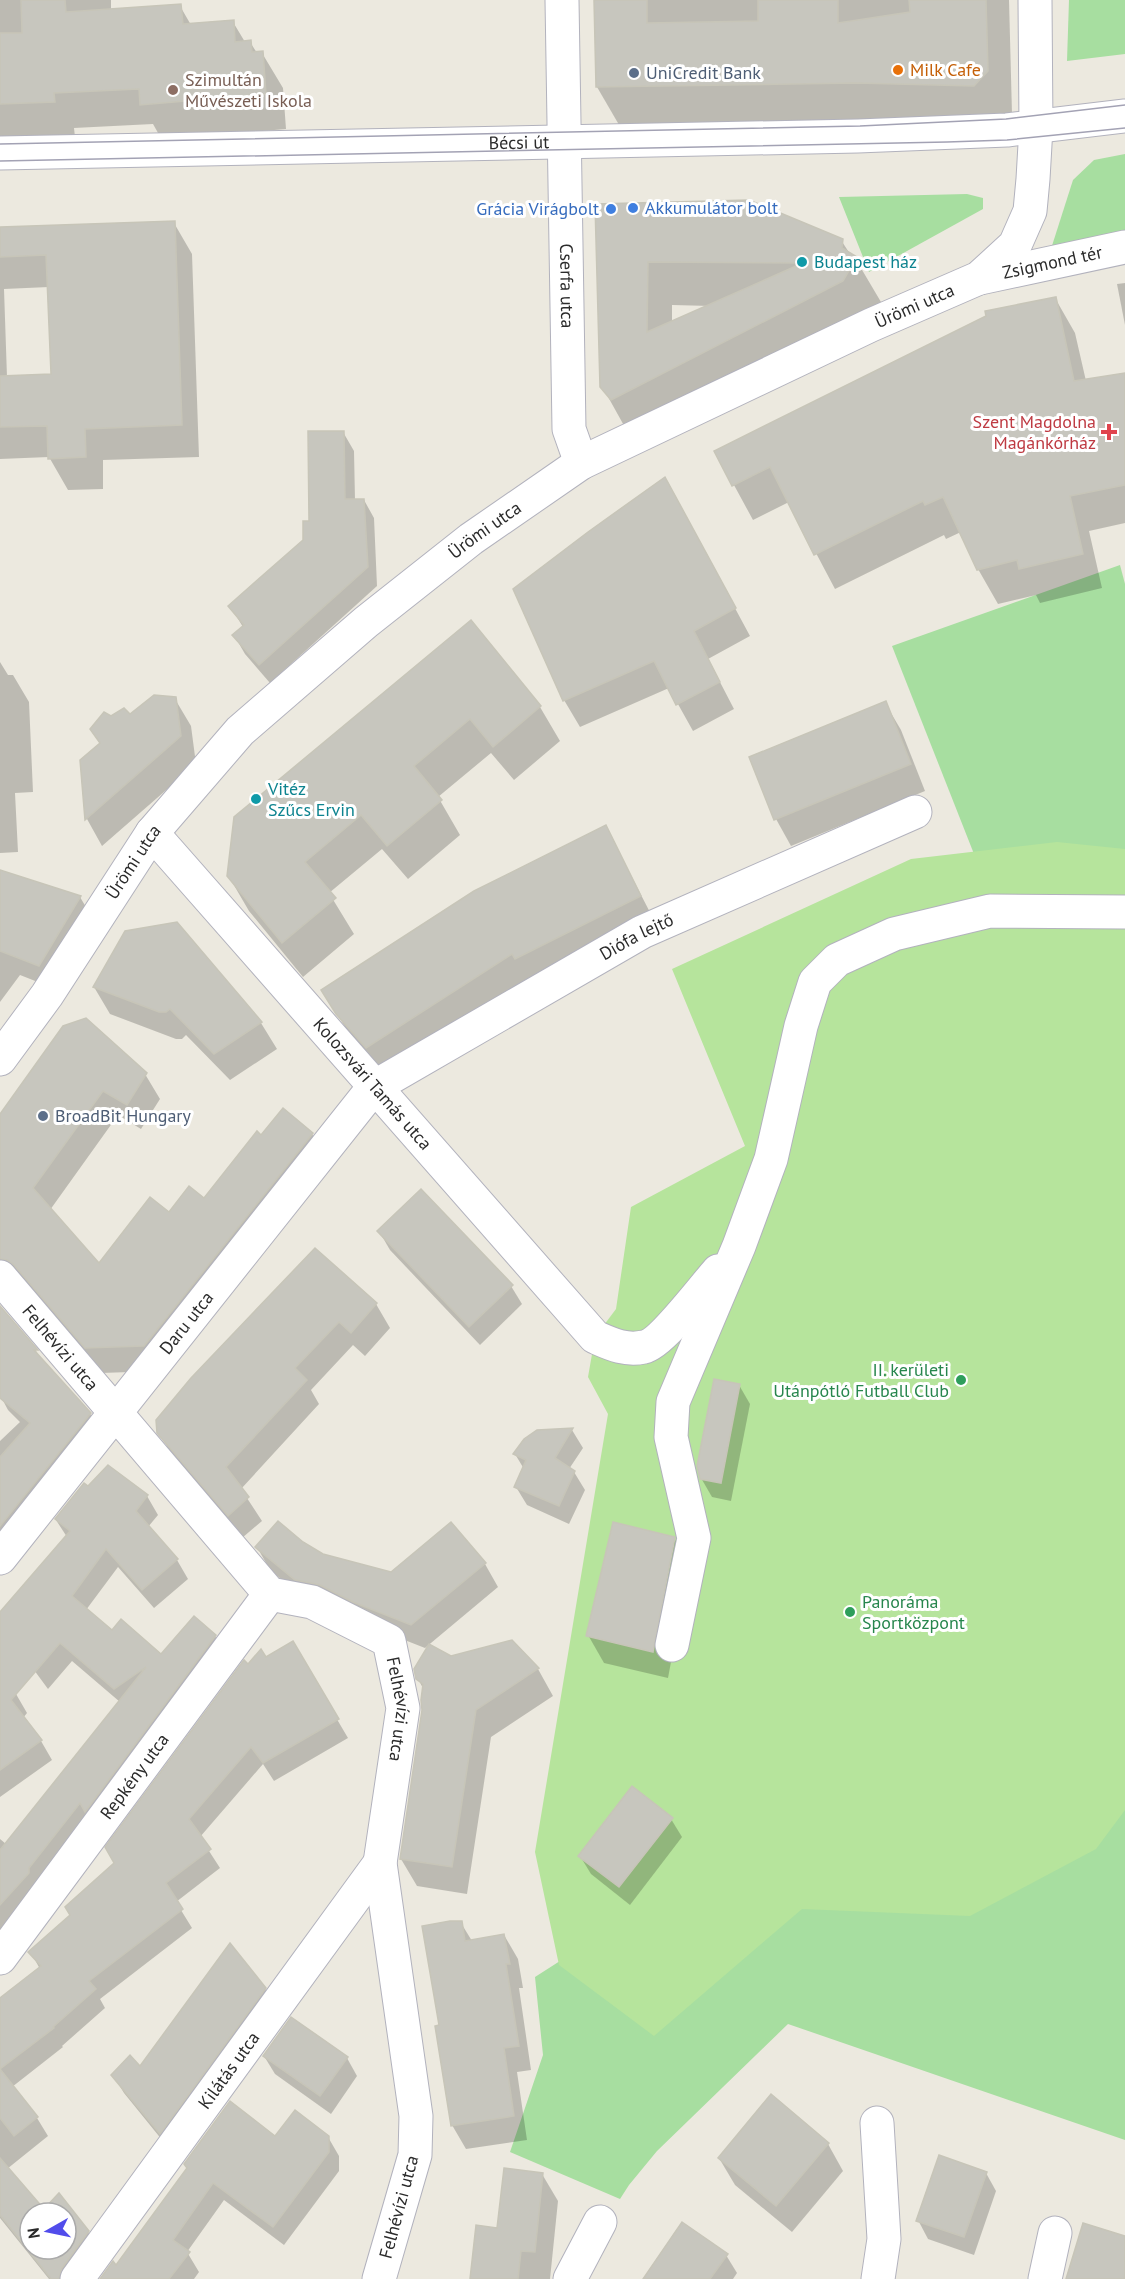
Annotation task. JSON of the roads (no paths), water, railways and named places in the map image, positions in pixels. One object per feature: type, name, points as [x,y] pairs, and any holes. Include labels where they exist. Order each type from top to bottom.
[{"type":"street","name":"Cserfa utca","points":[[562,0],[569,429],[581,463]]},
{"type":"street","points":[[1035,0],[1036,127],[1125,116]]},
{"type":"street","name":"Bécsi út","points":[[0,153],[858,136],[1036,127]]},
{"type":"street","name":"Ürömi utca","points":[[0,1059],[47,995],[152,833],[240,731],[366,622],[471,538],[581,463],[871,325],[979,278],[1015,245],[1030,211],[1036,127]]},
{"type":"street","name":"Zsigmond tér","points":[[979,278],[1125,247]]},
{"type":"street","name":"Diófa lejtő","points":[[374,1087],[642,932],[915,812]]},
{"type":"street","name":"Kolozsvári Tamás utca","points":[[152,833],[595,1337],[621,1348],[646,1347],[669,1328],[739,1246]]},
{"type":"street","points":[[672,1645],[694,1538],[671,1437],[674,1402],[739,1246],[771,1159],[801,1026],[815,982],[837,960],[894,934],[990,911],[1125,912]]},
{"type":"street","name":"Daru utca","points":[[0,1558],[374,1087]]},
{"type":"street","name":"Felhévízi utca","points":[[0,1277],[270,1594],[312,1602],[389,1641],[403,1708],[380,1863],[416,2126],[415,2155],[379,2279]]},
{"type":"street","name":"Repkény utca","points":[[0,1958],[270,1594]]},
{"type":"street","name":"Kilátás utca","points":[[77,2279],[380,1863]]},
{"type":"street","points":[[877,2123],[884,2239],[878,2279]]},
{"type":"street","points":[[570,2279],[600,2222]]},
{"type":"street","points":[[1046,2279],[1055,2232]]},
{"type":"tram line","points":[[0,144],[860,126],[1006,119],[1125,105]]},
{"type":"tram line","points":[[0,161],[947,142],[1007,140],[1125,128]]},
{"type":"place","name":"Milk Cafe","points":[[898,70]]},
{"type":"place","name":"UniCredit Bank","points":[[634,73]]},
{"type":"place","name":"Szimultán Művészeti Iskola","points":[[173,90]]},
{"type":"place","name":"Akkumulátor bolt","points":[[633,208]]},
{"type":"place","name":"Grácia Virágbolt","points":[[611,209]]},
{"type":"place","name":"Budapest ház","points":[[802,262]]},
{"type":"place","name":"Szent Magdolna Magánkórház","points":[[1109,432]]},
{"type":"place","name":"Vitéz Szűcs Ervin","points":[[256,799]]},
{"type":"place","name":"BroadBit Hungary","points":[[43,1116]]},
{"type":"place","name":"II. kerületi Utánpótló Futball Club","points":[[961,1380]]},
{"type":"place","name":"Panoráma Sportközpont","points":[[850,1612]]}]
